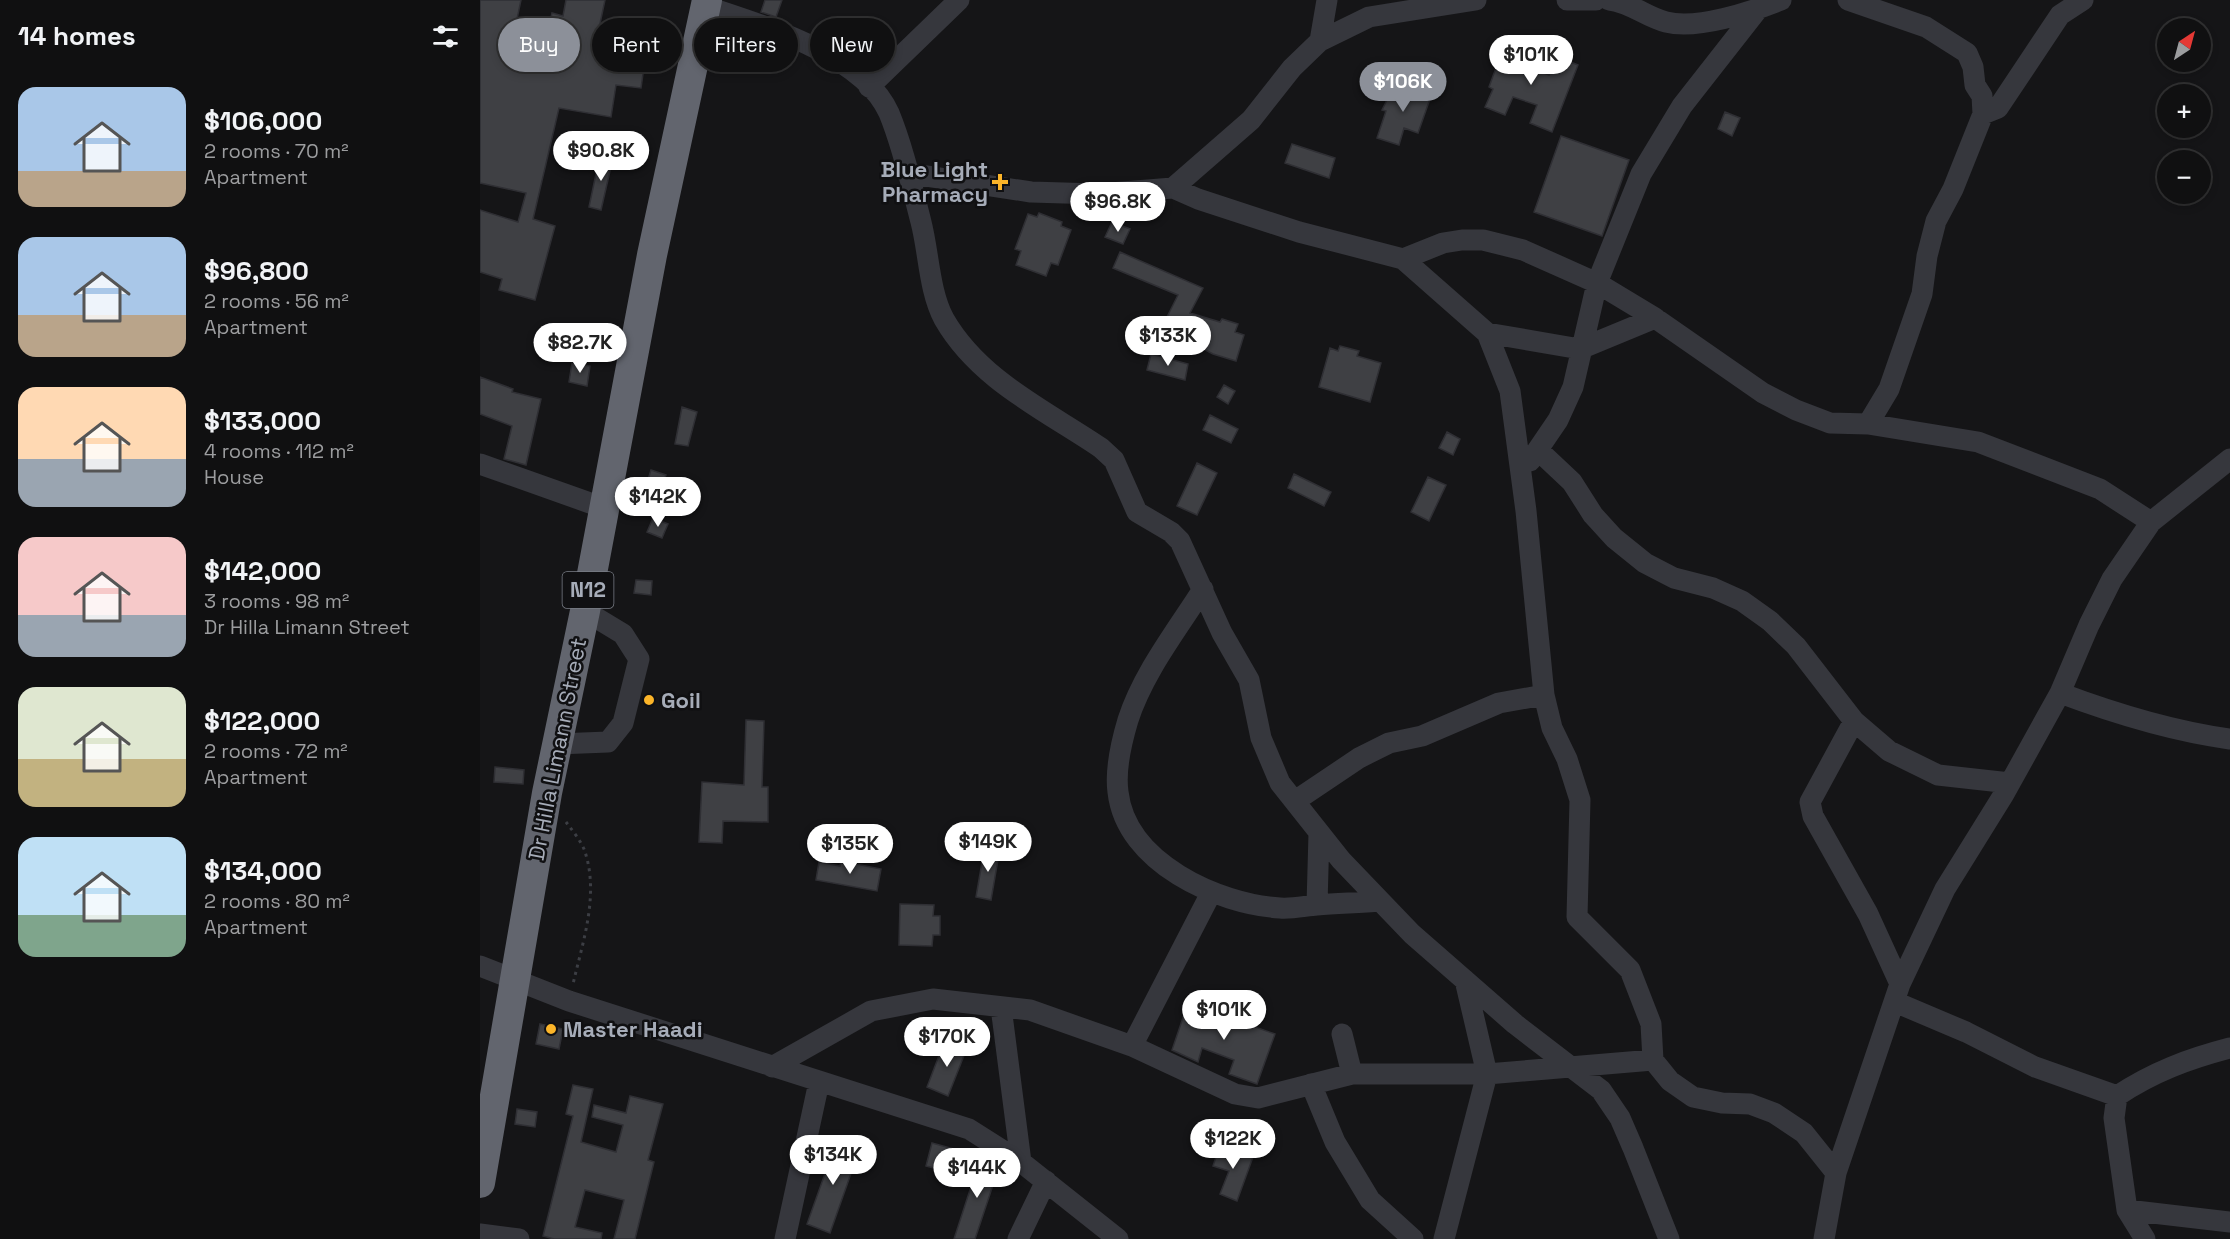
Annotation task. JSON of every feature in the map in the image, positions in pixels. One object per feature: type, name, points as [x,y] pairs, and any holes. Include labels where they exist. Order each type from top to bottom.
[{"type":"highway","name":"Dr Hilla Limann Street","points":[[480,1183],[557,744],[585,611],[652,255],[706,3]]},
{"type":"street","points":[[869,87],[959,0]]},
{"type":"street","points":[[1320,41],[1327,0]]},
{"type":"street","points":[[1173,188],[1251,120],[1292,68],[1320,41],[1369,17],[1476,0]]},
{"type":"street","points":[[1567,0],[1596,0]]},
{"type":"street","points":[[1609,0],[1622,1],[1665,22],[1687,24],[1780,0]]},
{"type":"street","points":[[1848,0],[1926,27],[1967,53],[1973,67],[1975,85],[1982,96],[1983,114],[1953,189],[1936,221],[1927,256],[1922,294],[1889,389],[1868,424]]},
{"type":"street","points":[[1983,114],[1998,108],[2060,15],[2083,0]]},
{"type":"street","points":[[706,3],[794,36],[838,61],[869,87],[888,112],[907,172],[944,318],[962,346],[1000,384],[1078,433],[1114,460],[1137,512],[1171,532],[1180,541],[1222,633],[1249,680],[1261,738],[1280,783],[1320,833],[1412,934],[1601,1090],[1620,1118],[1669,1239]]},
{"type":"street","points":[[1522,471],[1558,420],[1573,387],[1578,370],[1580,349],[1597,284],[1641,174],[1682,106],[1760,5]]},
{"type":"street","points":[[907,172],[1031,192],[1097,194],[1173,188],[1198,199],[1299,232],[1403,259],[1487,333],[1510,392],[1522,471],[1544,695],[1552,728],[1567,759],[1580,800],[1577,917],[1630,970],[1652,1023],[1653,1060],[1670,1081],[1694,1097],[1722,1103],[1750,1104],[1774,1113],[1804,1133],[1836,1173]]},
{"type":"street","points":[[1403,259],[1443,243],[1483,240],[1523,250],[1597,284],[1654,318],[1763,393],[1796,410],[1830,423],[1868,424],[1978,442],[2100,489],[2151,522]]},
{"type":"street","points":[[1487,333],[1580,349],[1654,318]]},
{"type":"street","points":[[1538,450],[1572,482],[1593,515],[1614,538],[1645,563],[1674,578],[1713,588],[1742,601],[1770,621],[1796,646],[1854,721],[1889,751],[1938,775],[2010,783]]},
{"type":"street","points":[[1824,1239],[1836,1173],[1897,993],[1945,889],[2010,783],[2060,693],[2088,625],[2112,579],[2151,522],[2230,459]]},
{"type":"street","points":[[480,464],[603,508]]},
{"type":"street","points":[[1203,589],[1159,658],[1128,719],[1121,752],[1118,791],[1126,819],[1144,846],[1169,869],[1211,893],[1235,900],[1282,908],[1380,901]]},
{"type":"street","points":[[557,744],[608,742],[623,723],[639,659],[623,634],[585,611]]},
{"type":"street","points":[[2060,693],[2120,715],[2193,734],[2230,740]]},
{"type":"street","points":[[1295,801],[1359,758],[1389,743],[1422,736],[1499,703],[1544,695]]},
{"type":"street","points":[[1854,721],[1810,802],[1813,816],[1868,914],[1897,993],[2035,1067],[2117,1096]]},
{"type":"street","points":[[1317,905],[1320,833]]},
{"type":"street","points":[[1132,1046],[1211,893]]},
{"type":"street","points":[[480,966],[569,1001],[969,1129],[1021,1162],[1118,1239]]},
{"type":"street","points":[[1444,1239],[1487,1074],[1465,980]]},
{"type":"street","points":[[772,1067],[871,1011],[933,999],[1030,1010],[1132,1046],[1235,1094],[1258,1098],[1352,1074],[1487,1074],[1653,1060]]},
{"type":"street","points":[[1001,1007],[1021,1162]]},
{"type":"street","points":[[1342,1034],[1352,1074]]},
{"type":"street","points":[[2145,1239],[2127,1210],[2114,1118],[2117,1096],[2144,1078],[2184,1060],[2230,1048]]},
{"type":"street","points":[[785,1239],[819,1082]]},
{"type":"street","points":[[1311,1084],[1335,1142],[1370,1200],[1413,1239]]},
{"type":"street","points":[[1018,1239],[1046,1181]]},
{"type":"street","points":[[2127,1210],[2230,1222]]},
{"type":"street","points":[[480,1234],[519,1239]]},
{"type":"path","points":[[565,820],[583,848],[591,876],[589,918],[569,1001]]},
{"type":"building","points":[[480,0],[521,0],[517,18],[498,18],[498,72],[580,72],[580,18],[551,18],[552,13],[563,16],[566,0],[605,0],[601,18],[592,18],[592,72],[643,72],[641,88],[616,85],[611,117],[559,108],[533,219],[555,226],[535,300],[499,290],[502,279],[480,272],[480,210],[518,222],[526,193],[480,183]]},
{"type":"building","points":[[765,0],[782,0],[776,17],[761,12]]},
{"type":"building","points":[[1512,40],[1531,48],[1524,65],[1549,75],[1556,56],[1578,65],[1552,132],[1530,123],[1537,105],[1513,97],[1505,115],[1485,107],[1493,89],[1489,87],[1500,57],[1505,58]]},
{"type":"building","points":[[1395,84],[1431,96],[1418,133],[1404,128],[1399,145],[1377,138],[1386,111],[1382,110]]},
{"type":"building","points":[[1725,112],[1740,118],[1732,136],[1718,129]]},
{"type":"building","points":[[1561,136],[1629,160],[1602,236],[1534,212]]},
{"type":"building","points":[[1292,144],[1335,158],[1329,178],[1285,163]]},
{"type":"building","points":[[600,155],[613,158],[601,210],[589,207]]},
{"type":"building","points":[[1039,213],[1062,222],[1061,226],[1071,230],[1058,265],[1051,263],[1046,276],[1016,265],[1021,251],[1015,249],[1028,214],[1037,217]]},
{"type":"building","points":[[1112,222],[1130,229],[1123,244],[1105,237]]},
{"type":"building","points":[[1120,252],[1203,288],[1190,313],[1220,322],[1222,319],[1238,324],[1235,332],[1244,335],[1236,361],[1213,354],[1162,327],[1178,295],[1113,268]]},
{"type":"building","points":[[1340,346],[1359,351],[1357,356],[1381,363],[1370,402],[1319,387],[1330,348],[1338,351]]},
{"type":"building","points":[[1151,354],[1188,364],[1185,380],[1147,370]]},
{"type":"building","points":[[572,363],[590,366],[587,386],[569,382]]},
{"type":"building","points":[[480,377],[513,389],[512,392],[541,399],[526,465],[504,459],[512,426],[480,414]]},
{"type":"building","points":[[1224,385],[1235,391],[1228,404],[1217,397]]},
{"type":"building","points":[[682,407],[697,412],[688,446],[675,444]]},
{"type":"building","points":[[1210,415],[1238,429],[1231,443],[1203,430]]},
{"type":"building","points":[[1447,432],[1460,439],[1453,455],[1439,448]]},
{"type":"building","points":[[1197,463],[1217,473],[1197,515],[1177,506]]},
{"type":"building","points":[[651,470],[666,475],[660,491],[646,486]]},
{"type":"building","points":[[1294,474],[1331,492],[1324,506],[1288,488]]},
{"type":"building","points":[[1428,477],[1446,485],[1429,521],[1411,512]]},
{"type":"building","points":[[653,518],[668,524],[662,538],[647,532]]},
{"type":"building","points":[[636,580],[652,581],[651,595],[634,593]]},
{"type":"building","points":[[746,720],[764,721],[762,787],[768,787],[768,822],[723,821],[722,843],[699,842],[702,782],[744,785]]},
{"type":"building","points":[[495,767],[524,770],[523,784],[494,782]]},
{"type":"building","points":[[985,845],[1000,848],[991,900],[976,897]]},
{"type":"building","points":[[841,861],[881,869],[877,891],[816,880],[819,862],[840,866]]},
{"type":"building","points":[[900,904],[934,905],[933,916],[940,916],[940,935],[933,935],[932,946],[899,945]]},
{"type":"building","points":[[1188,1003],[1275,1034],[1257,1084],[1229,1074],[1234,1060],[1202,1048],[1198,1062],[1172,1050]]},
{"type":"building","points":[[540,1024],[563,1029],[559,1049],[536,1044]]},
{"type":"building","points":[[945,1040],[967,1048],[948,1096],[927,1087]]},
{"type":"building","points":[[573,1085],[593,1089],[581,1142],[616,1152],[623,1125],[592,1117],[594,1105],[626,1113],[630,1096],[663,1104],[648,1160],[654,1162],[635,1239],[614,1239],[624,1200],[585,1190],[575,1227],[602,1233],[601,1239],[554,1239],[543,1236],[573,1116],[566,1114]]},
{"type":"building","points":[[517,1109],[537,1112],[535,1127],[515,1124]]},
{"type":"building","points":[[837,1140],[860,1148],[830,1233],[807,1224]]},
{"type":"building","points":[[932,1143],[954,1149],[949,1172],[926,1166]]},
{"type":"building","points":[[1220,1145],[1253,1157],[1237,1201],[1220,1194],[1229,1171],[1213,1166]]},
{"type":"building","points":[[981,1156],[1000,1164],[975,1239],[954,1239]]},
{"type":"place","name":"Blue Light Pharmacy","points":[[1000,182]]},
{"type":"place","name":"Goil","points":[[649,700]]},
{"type":"place","name":"Master Haadi","points":[[551,1029]]}]
